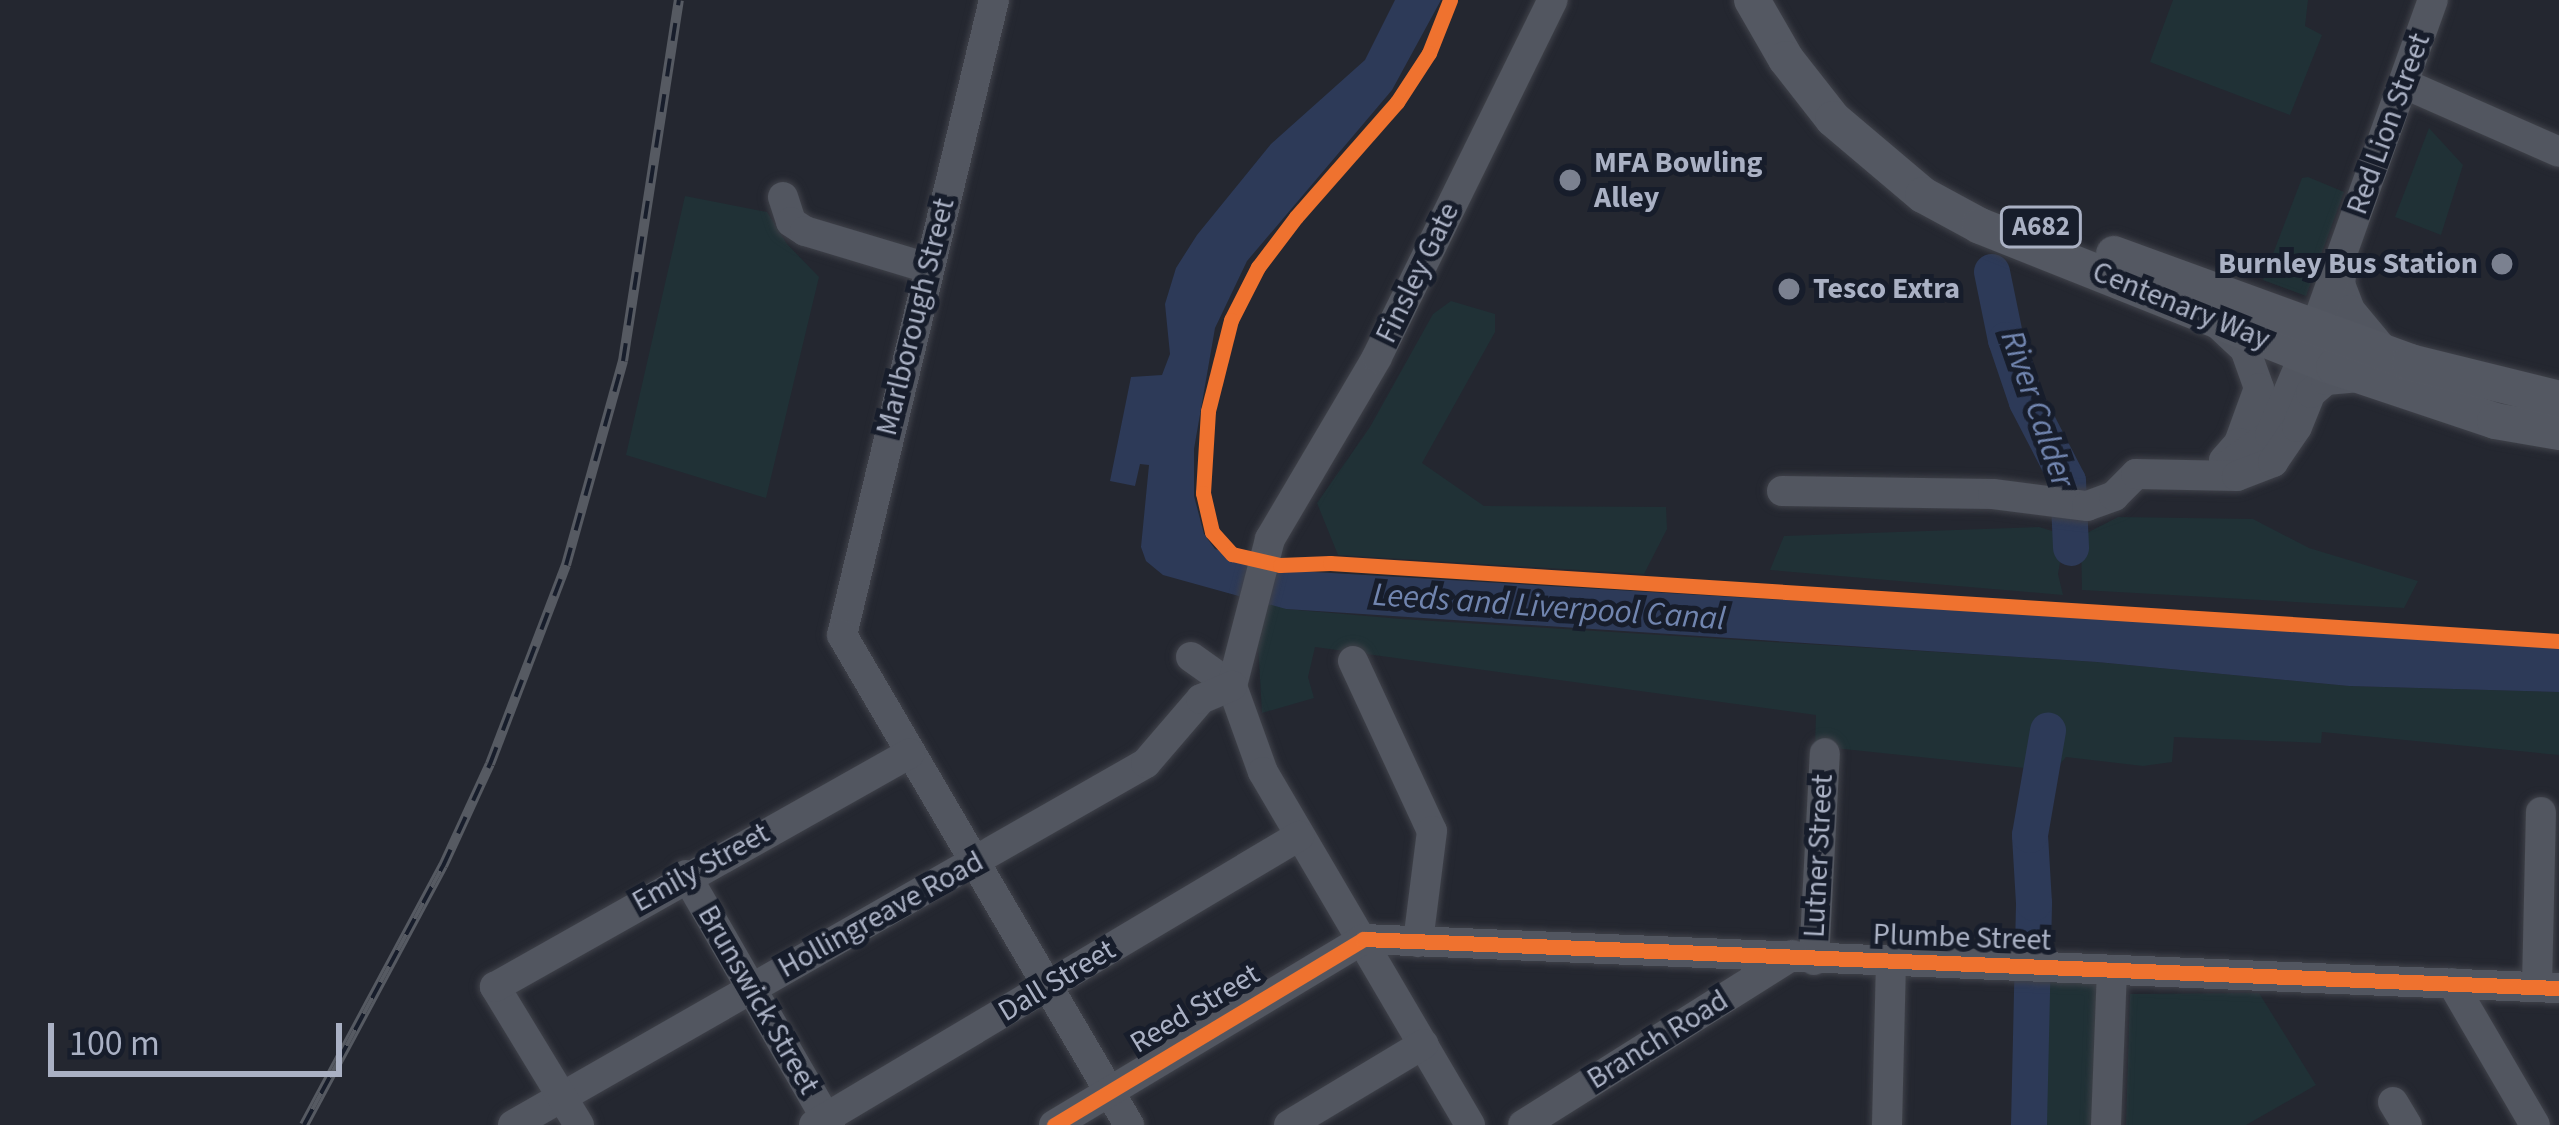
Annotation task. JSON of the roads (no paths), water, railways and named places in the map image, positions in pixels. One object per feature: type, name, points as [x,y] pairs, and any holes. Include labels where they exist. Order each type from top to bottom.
[{"type":"main road","name":"A682","points":[[1721,0],[1786,59]]},
{"type":"main road","name":"Centenary Way","points":[[1752,0],[1786,59],[1923,196],[1981,226],[2214,320],[2322,341]]},
{"type":"main road","name":"Centenary Way","points":[[1776,0],[1838,109],[1935,177],[1988,207],[2263,309],[2495,422],[2559,432]]},
{"type":"main road","name":"Centenary Way","points":[[2375,364],[2559,399]]},
{"type":"street","name":"Marlborough Street","points":[[910,753],[842,635],[994,0]]},
{"type":"street","name":"Finsley Gate","points":[[1232,686],[1270,539],[1377,357],[1553,0]]},
{"type":"street","name":"Red Lion Street","points":[[2212,474],[2270,435],[2322,341],[2343,248],[2434,0]]},
{"type":"street","points":[[2405,84],[2559,152]]},
{"type":"street","points":[[783,197],[790,222],[805,232],[928,268]]},
{"type":"street","name":"Red Lion Street","points":[[2343,248],[2340,284],[2375,364]]},
{"type":"street","points":[[2212,474],[2239,443],[2259,388],[2246,350],[2214,320]]},
{"type":"street","points":[[1782,490],[1993,494],[2049,505],[2087,506],[2114,496],[2137,474],[2237,476],[2273,462],[2297,427],[2311,393],[2322,341]]},
{"type":"street","points":[[2311,393],[2326,380],[2375,364]]},
{"type":"street","points":[[1191,657],[1232,686],[1263,772],[1470,1125]]},
{"type":"street","points":[[1353,661],[1432,831],[1418,942]]},
{"type":"street","name":"Hollingreave Road","points":[[513,1125],[1146,763],[1201,699],[1232,686]]},
{"type":"street","points":[[910,753],[1130,1125]]},
{"type":"street","name":"Emily Street","points":[[563,1097],[495,987],[686,875],[910,753]]},
{"type":"street","name":"Lutner Street","points":[[1803,957],[1825,753]]},
{"type":"street","points":[[2541,812],[2548,987]]},
{"type":"street","name":"Dall Street","points":[[823,1123],[1299,836]]},
{"type":"street","name":"Brunswick Street","points":[[686,875],[823,1123]]},
{"type":"street","name":"Plumbe Street","points":[[1364,939],[2548,987]]},
{"type":"street","name":"Reed Street","points":[[1054,1125],[1364,939]]},
{"type":"street","name":"Branch Road","points":[[1523,1125],[1803,957]]},
{"type":"street","points":[[1888,1125],[1891,961]]},
{"type":"street","points":[[2106,1125],[2112,970]]},
{"type":"street","points":[[2452,983],[2535,1125]]},
{"type":"street","points":[[1289,1125],[1424,1044]]},
{"type":"street","points":[[563,1097],[579,1125]]},
{"type":"water","name":"Leeds and Liverpool Canal","points":[[1395,0],[1441,0],[1392,90],[1247,261],[1215,328],[1194,449],[1194,496],[1204,534],[1215,549],[1281,570],[2559,646],[2559,692],[2349,686],[2097,662],[1286,609],[1163,575],[1146,561],[1141,547],[1149,465],[1140,464],[1135,486],[1110,481],[1131,377],[1162,375],[1170,354],[1165,304],[1176,268],[1197,235],[1271,144],[1365,60]]},
{"type":"waterway","name":"River Calder","points":[[1992,272],[2006,340],[2027,402],[2068,481],[2071,548]]},
{"type":"waterway","name":"River Calder","points":[[2029,1125],[2034,903],[2030,835],[2048,731]]},
{"type":"railway","points":[[304,1125],[443,866],[490,764],[566,565],[623,361],[679,0]]},
{"type":"place","name":"MFA Bowling Alley","points":[[1570,180]]},
{"type":"place","name":"Burnley Bus Station","points":[[2502,264]]},
{"type":"place","name":"Tesco Extra","points":[[1789,289]]}]
